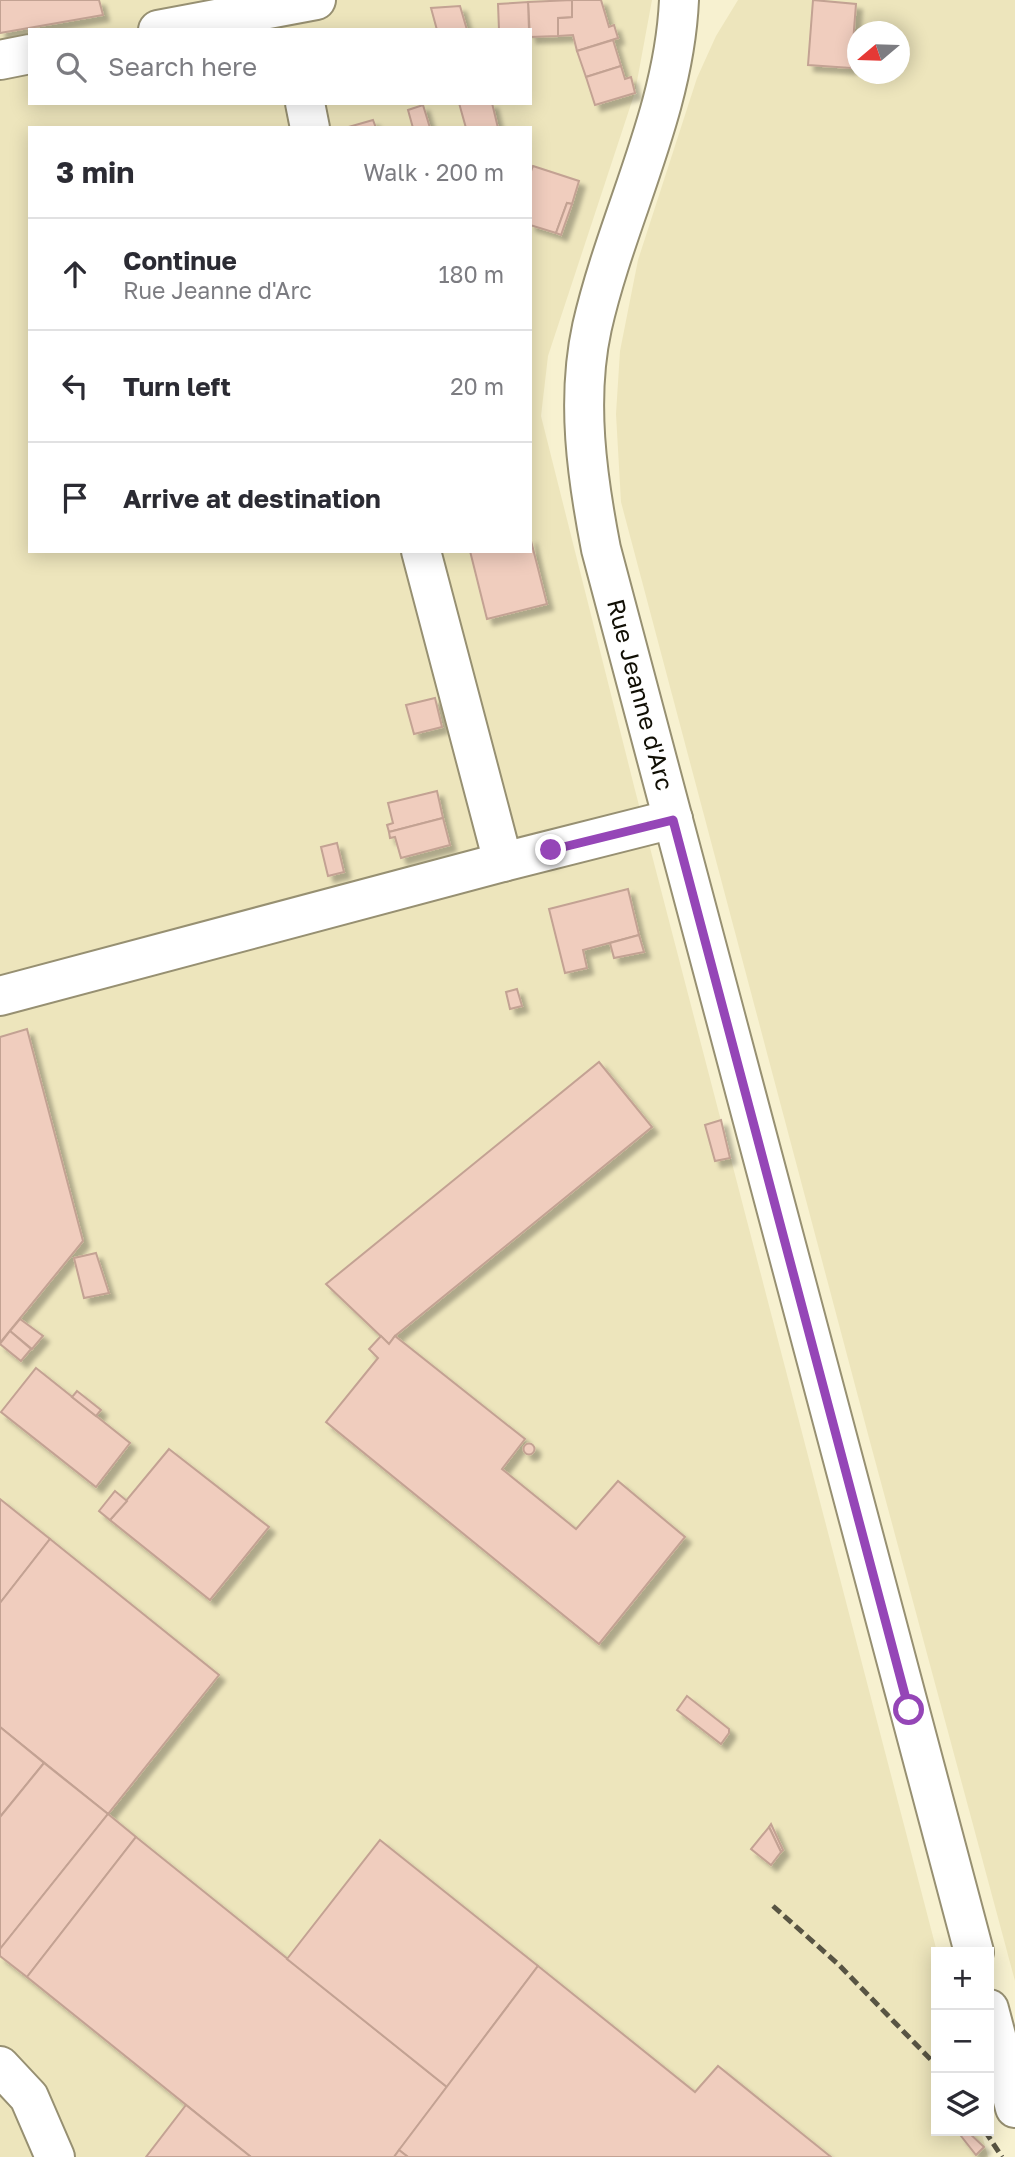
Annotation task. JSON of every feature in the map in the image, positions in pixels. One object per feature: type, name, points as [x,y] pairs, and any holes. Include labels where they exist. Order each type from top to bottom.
[{"type":"main road","name":"Rue Jeanne d'Arc","points":[[679,0],[678,24],[667,86],[592,329],[586,377],[585,435],[589,491],[601,549],[973,1947]]},
{"type":"main road","points":[[173,28],[303,11]]},
{"type":"main road","points":[[0,60],[28,54]]},
{"type":"main road","points":[[306,105],[310,126]]},
{"type":"main road","points":[[422,553],[503,862]]},
{"type":"main road","points":[[0,996],[503,862],[673,820]]},
{"type":"main road","points":[[989,2010],[1015,2108]]},
{"type":"main road","points":[[0,2066],[29,2097],[55,2157]]},
{"type":"shaded area","points":[[0,0],[652,0],[635,92],[548,356],[541,416],[635,790],[936,1947],[931,1947],[931,2136],[982,2136],[988,2157],[0,2157]]},
{"type":"shaded area","points":[[738,0],[1015,0],[1015,1981],[621,502],[616,414],[620,351],[638,260],[697,78],[716,36]]},
{"type":"building","points":[[0,0],[99,0],[103,15],[28,28],[0,33]]},
{"type":"building","points":[[572,0],[601,0],[609,27],[614,25],[618,38],[577,51],[573,35],[558,36],[558,18],[572,17]]},
{"type":"building","points":[[572,0],[572,17],[558,18],[558,36],[532,37],[528,2]]},
{"type":"building","points":[[813,0],[856,4],[855,21],[847,21],[847,68],[808,65]]},
{"type":"building","points":[[528,2],[529,28],[499,28],[498,4]]},
{"type":"building","points":[[460,6],[466,28],[436,28],[431,8]]},
{"type":"building","points":[[613,40],[621,66],[586,77],[577,51]]},
{"type":"building","points":[[621,66],[625,79],[631,77],[635,93],[595,105],[586,77]]},
{"type":"building","points":[[423,105],[429,126],[412,126],[408,110]]},
{"type":"building","points":[[460,105],[492,105],[498,126],[465,126]]},
{"type":"building","points":[[373,120],[375,126],[352,126]]},
{"type":"building","points":[[533,166],[579,181],[572,204],[567,203],[556,233],[532,226]]},
{"type":"building","points":[[567,203],[572,204],[561,235],[556,233]]},
{"type":"building","points":[[532,545],[547,604],[487,619],[470,553],[532,553]]},
{"type":"building","points":[[435,698],[442,727],[414,734],[406,705]]},
{"type":"building","points":[[437,791],[443,818],[389,832],[387,825],[393,823],[388,803]]},
{"type":"building","points":[[443,818],[450,845],[401,858],[395,837],[390,838],[389,832]]},
{"type":"building","points":[[337,843],[344,872],[328,876],[321,847]]},
{"type":"building","points":[[628,889],[639,935],[583,950],[587,968],[565,973],[549,909]]},
{"type":"building","points":[[639,935],[644,952],[614,958],[610,943]]},
{"type":"building","points":[[517,989],[522,1006],[510,1009],[506,992]]},
{"type":"building","points":[[27,1029],[83,1241],[0,1343],[0,1037]]},
{"type":"building","points":[[599,1062],[652,1127],[395,1336],[389,1344],[326,1284]]},
{"type":"building","points":[[721,1120],[730,1158],[715,1161],[705,1125]]},
{"type":"building","points":[[96,1253],[109,1293],[84,1298],[74,1258]]},
{"type":"building","points":[[20,1319],[43,1336],[32,1349],[10,1331]]},
{"type":"building","points":[[10,1331],[31,1349],[21,1361],[0,1344]]},
{"type":"building","points":[[381,1336],[389,1344],[395,1336],[525,1439],[502,1469],[576,1529],[618,1481],[685,1537],[599,1644],[326,1422],[378,1358],[369,1349]]},
{"type":"building","points":[[36,1368],[130,1443],[96,1487],[1,1412]]},
{"type":"building","points":[[77,1391],[101,1410],[96,1416],[72,1397]]},
{"type":"building","points":[[529,1443],[535,1449],[529,1455],[523,1449]]},
{"type":"building","points":[[169,1449],[269,1527],[210,1600],[110,1520]]},
{"type":"building","points":[[115,1491],[127,1501],[110,1520],[99,1511]]},
{"type":"building","points":[[0,1499],[50,1539],[0,1603]]},
{"type":"building","points":[[50,1539],[219,1675],[108,1814],[0,1727],[0,1603]]},
{"type":"building","points":[[687,1696],[729,1729],[721,1744],[677,1710]]},
{"type":"building","points":[[0,1727],[44,1763],[0,1817]]},
{"type":"building","points":[[44,1763],[108,1814],[0,1949],[0,1817]]},
{"type":"building","points":[[108,1814],[136,1837],[27,1977],[0,1956],[0,1949]]},
{"type":"building","points":[[771,1824],[783,1850],[781,1852],[769,1827]]},
{"type":"building","points":[[769,1827],[781,1852],[771,1865],[751,1849]]},
{"type":"building","points":[[136,1837],[447,2087],[394,2157],[251,2157],[27,1977]]},
{"type":"building","points":[[380,1840],[538,1966],[447,2087],[287,1959]]},
{"type":"building","points":[[538,1966],[695,2092],[718,2066],[831,2157],[408,2157],[399,2150]]},
{"type":"building","points":[[186,2105],[212,2126],[251,2157],[146,2157]]},
{"type":"building","points":[[961,2136],[972,2136],[984,2147],[976,2155]]},
{"type":"building","points":[[399,2150],[408,2157],[394,2157]]},
{"type":"railway","points":[[773,1906],[839,1965],[931,2060]]},
{"type":"railway","points":[[988,2136],[1002,2157]]},
{"type":"route","points":[[551,850],[673,820],[909,1710]]}]
